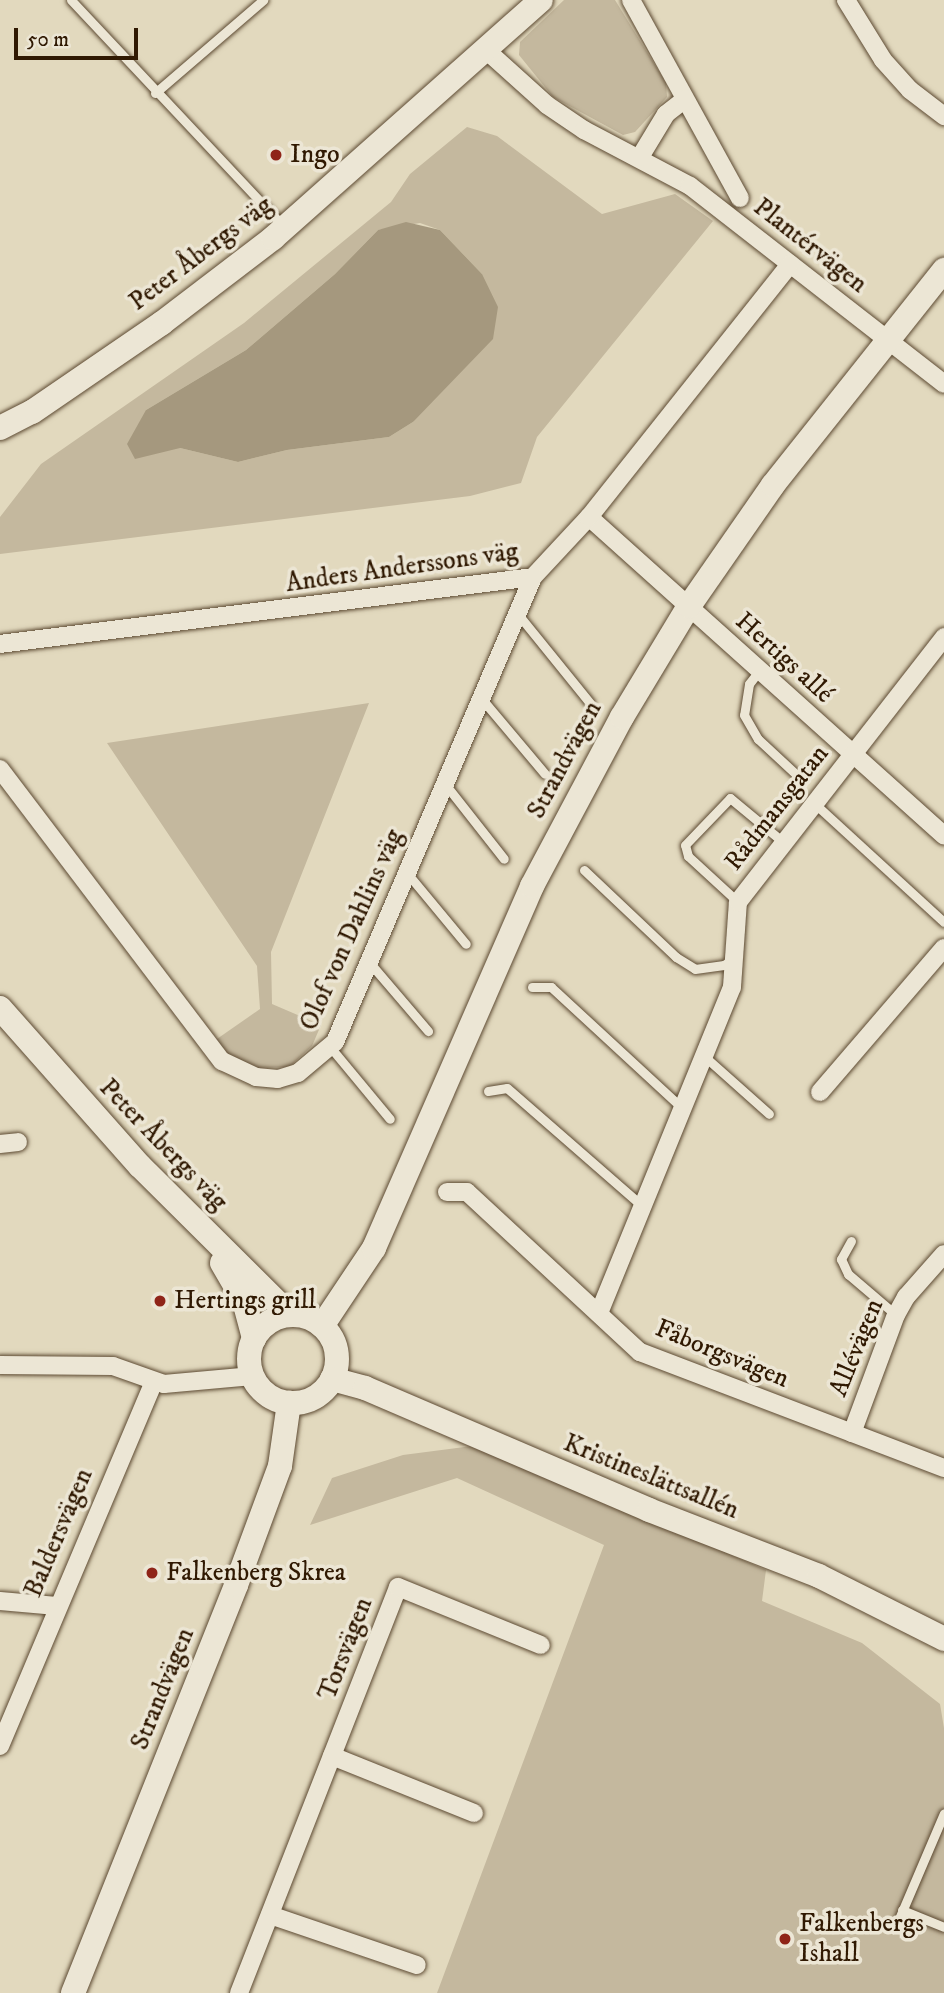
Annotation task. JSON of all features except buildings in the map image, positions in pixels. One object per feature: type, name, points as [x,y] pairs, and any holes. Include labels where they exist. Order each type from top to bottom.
[{"type":"street","name":"Peter Åbergs väg","points":[[3,431],[162,323],[285,228],[541,0]]},
{"type":"street","name":"Plantérvägen","points":[[631,0],[740,198]]},
{"type":"street","points":[[846,0],[883,60],[910,90],[944,116]]},
{"type":"street","name":"Plantérvägen","points":[[486,50],[547,105],[584,130],[640,157],[690,186],[944,384]]},
{"type":"street","points":[[640,157],[666,114],[685,99]]},
{"type":"street","name":"Anders Anderssons väg","points":[[0,644],[533,577],[589,517],[790,264]]},
{"type":"street","name":"Strandvägen","points":[[322,1326],[374,1248],[532,886],[576,800],[689,606],[773,485],[944,270]]},
{"type":"street","name":"Hertigs allé","points":[[589,517],[944,836]]},
{"type":"street","name":"Olof von Dahlins väg","points":[[0,769],[222,1061],[256,1077],[278,1079],[298,1073],[331,1048],[533,577]]},
{"type":"street","name":"Rådmansgatan","points":[[599,1313],[732,987],[738,902],[944,637]]},
{"type":"street","points":[[820,1092],[944,948]]},
{"type":"street","name":"Peter Åbergs väg","points":[[0,1008],[140,1166],[290,1315]]},
{"type":"street","name":"Peter Åbergs väg","points":[[0,1029],[227,1269],[244,1301],[254,1339]]},
{"type":"street","points":[[0,1144],[18,1142]]},
{"type":"street","name":"Fåborgsvägen","points":[[447,1192],[467,1192],[640,1352],[944,1468]]},
{"type":"street","name":"Allévägen","points":[[852,1433],[896,1315],[906,1297],[944,1254]]},
{"type":"street","points":[[290,1315],[322,1326],[336,1351],[332,1379],[312,1399],[289,1403],[269,1396],[253,1376],[249,1357],[254,1339],[271,1321],[290,1315]]},
{"type":"street","points":[[0,1365],[113,1366],[154,1381],[179,1385],[253,1376]]},
{"type":"street","name":"Kristineslättsallén","points":[[332,1379],[365,1388],[649,1510],[819,1576],[944,1639]]},
{"type":"street","name":"Baldersvägen","points":[[0,1745],[154,1381]]},
{"type":"street","name":"Strandvägen","points":[[73,1993],[280,1466],[289,1403]]},
{"type":"street","name":"Torsvägen","points":[[239,1993],[398,1587],[541,1645]]},
{"type":"street","points":[[0,1601],[57,1606]]},
{"type":"street","points":[[332,1756],[474,1813]]},
{"type":"street","points":[[270,1915],[418,1965]]},
{"type":"lane","points":[[71,0],[155,93],[285,228]]},
{"type":"lane","points":[[155,93],[263,0]]},
{"type":"lane","points":[[517,613],[590,703]]},
{"type":"lane","points":[[760,671],[749,684],[744,715],[758,739],[798,776]]},
{"type":"lane","points":[[481,698],[545,774]]},
{"type":"lane","points":[[445,784],[504,859]]},
{"type":"lane","points":[[738,902],[688,856],[685,845],[730,798],[783,842]]},
{"type":"lane","points":[[814,803],[944,922]]},
{"type":"lane","points":[[584,870],[676,957],[695,969],[724,965],[735,958]]},
{"type":"lane","points":[[407,873],[466,944]]},
{"type":"lane","points":[[369,962],[428,1031]]},
{"type":"lane","points":[[532,987],[551,987],[683,1109]]},
{"type":"lane","points":[[331,1048],[390,1119]]},
{"type":"lane","points":[[704,1056],[769,1114]]},
{"type":"lane","points":[[488,1091],[507,1088],[641,1205]]},
{"type":"lane","points":[[851,1241],[841,1259],[848,1274],[896,1315]]},
{"type":"lane","points":[[898,1921],[944,1813]]},
{"type":"lane","points":[[902,1910],[944,1927]]},
{"type":"shaded area","points":[[564,0],[615,0],[666,83],[667,97],[635,132],[623,135],[553,97],[519,55],[520,42]]},
{"type":"shaded area","points":[[467,127],[497,136],[602,214],[675,194],[713,221],[537,437],[521,483],[470,496],[0,554],[0,517],[41,464],[244,323],[391,202],[410,174]],"holes":[[[420,223],[440,230],[482,274],[413,422],[389,437],[287,450],[238,462],[180,448],[146,410],[246,350],[335,274],[378,230]]]},
{"type":"shaded area","points":[[406,222],[440,230],[482,274],[498,307],[493,339],[413,422],[389,437],[287,450],[238,462],[180,448],[135,459],[127,444],[146,410],[246,350],[335,274],[378,230]]},
{"type":"shaded area","points":[[369,703],[271,952],[272,1004],[321,1025],[312,1046],[289,1067],[257,1068],[230,1057],[214,1041],[260,1009],[257,966],[107,743]]},
{"type":"shaded area","points":[[480,1445],[766,1570],[762,1601],[862,1643],[940,1704],[944,1728],[944,1993],[437,1993],[604,1545],[457,1478],[310,1525],[332,1478],[403,1455]]},
{"type":"place","name":"Ingo","points":[[276,155]]},
{"type":"place","name":"Hertings grill","points":[[160,1301]]},
{"type":"place","name":"Falkenberg Skrea","points":[[152,1573]]},
{"type":"place","name":"Falkenbergs Ishall","points":[[785,1939]]}]
